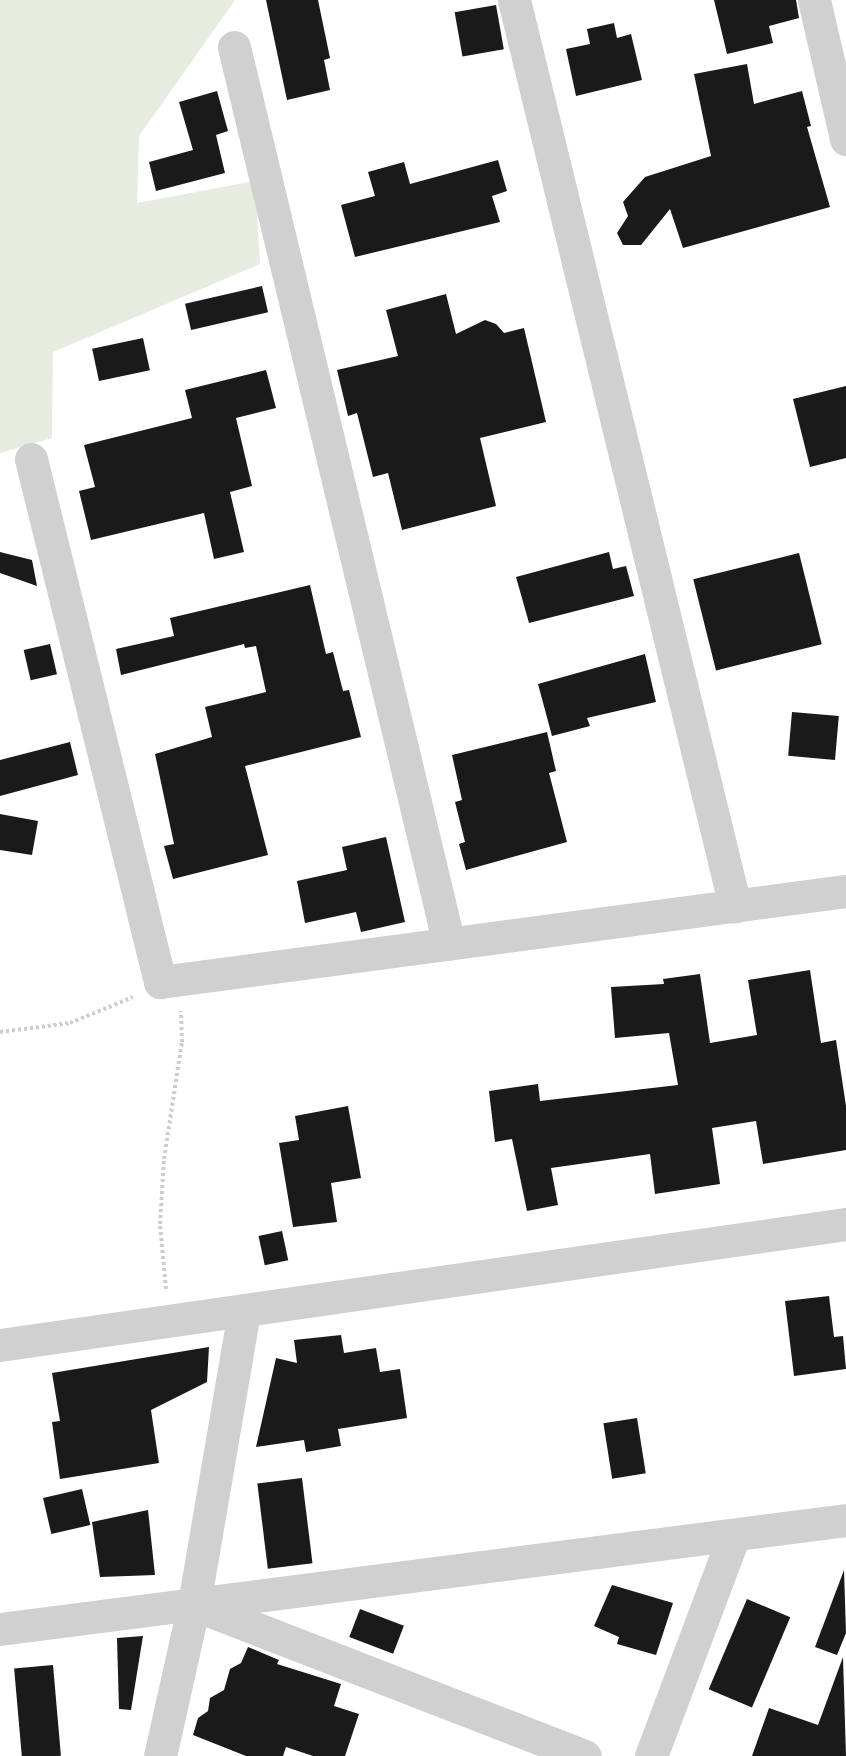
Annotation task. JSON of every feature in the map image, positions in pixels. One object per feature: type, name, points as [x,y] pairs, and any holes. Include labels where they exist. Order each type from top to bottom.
[{"type":"street","points":[[514,0],[735,906]]},
{"type":"street","points":[[814,0],[846,139]]},
{"type":"street","points":[[234,47],[449,944]]},
{"type":"street","points":[[31,459],[170,981],[846,891]]},
{"type":"street","points":[[0,1344],[846,1224]]},
{"type":"street","points":[[160,1756],[194,1604],[244,1310]]},
{"type":"street","points":[[0,1629],[846,1520]]},
{"type":"street","points":[[651,1756],[734,1535]]},
{"type":"street","points":[[194,1604],[585,1756]]},
{"type":"path","points":[[0,1032],[70,1023],[106,1010],[170,981],[182,1042],[164,1159],[160,1224],[169,1320]]},
{"type":"shaded area","points":[[0,0],[235,0],[139,136],[137,203],[255,181],[260,264],[53,352],[52,438],[0,453]]},
{"type":"building","points":[[266,0],[318,0],[330,58],[324,60],[330,90],[287,100]]},
{"type":"building","points":[[714,0],[796,0],[799,18],[769,26],[773,43],[727,54]]},
{"type":"building","points":[[496,5],[504,49],[462,57],[455,12]]},
{"type":"building","points":[[614,23],[617,38],[631,34],[642,80],[576,96],[566,49],[590,44],[587,29]]},
{"type":"building","points":[[747,64],[754,104],[802,91],[811,126],[807,127],[830,207],[683,248],[670,209],[641,245],[623,245],[617,233],[628,216],[623,202],[645,177],[711,156],[694,74]]},
{"type":"building","points":[[217,91],[228,131],[216,135],[225,173],[156,191],[149,162],[193,150],[179,102]]},
{"type":"building","points":[[498,160],[507,191],[492,196],[500,222],[355,257],[341,205],[375,196],[368,172],[404,162],[410,184]]},
{"type":"building","points":[[262,286],[268,312],[191,330],[185,304]]},
{"type":"building","points":[[446,294],[456,334],[485,320],[496,324],[504,333],[524,328],[546,422],[480,438],[496,506],[402,530],[388,473],[373,477],[357,413],[348,416],[337,370],[398,356],[386,310]]},
{"type":"building","points":[[143,338],[150,370],[99,381],[92,349]]},
{"type":"building","points":[[266,370],[276,408],[236,418],[252,486],[230,492],[244,552],[214,559],[204,513],[91,540],[79,491],[95,487],[84,445],[192,418],[185,390]]},
{"type":"building","points":[[846,386],[846,458],[810,467],[793,399]]},
{"type":"building","points":[[0,552],[32,560],[37,586],[0,573]]},
{"type":"building","points":[[609,552],[613,569],[626,566],[634,596],[529,623],[516,577]]},
{"type":"building","points":[[799,553],[822,644],[716,671],[693,579]]},
{"type":"building","points":[[310,585],[326,654],[333,652],[343,691],[349,690],[361,737],[245,766],[268,855],[173,879],[164,846],[174,844],[155,754],[212,737],[205,707],[266,692],[256,646],[245,648],[244,644],[121,675],[116,649],[174,636],[170,618]]},
{"type":"building","points":[[50,644],[57,674],[31,680],[24,650]]},
{"type":"building","points":[[645,654],[656,702],[587,718],[590,726],[552,736],[538,684]]},
{"type":"building","points":[[792,712],[839,716],[835,760],[788,756]]},
{"type":"building","points":[[547,732],[556,771],[549,773],[567,842],[466,870],[459,844],[465,842],[455,802],[462,800],[452,755]]},
{"type":"building","points":[[70,742],[78,775],[0,796],[0,760]]},
{"type":"building","points":[[0,814],[38,821],[32,855],[0,850]]},
{"type":"building","points":[[386,837],[405,922],[361,932],[356,912],[305,923],[297,881],[347,870],[342,847]]},
{"type":"building","points":[[810,970],[821,1043],[836,1040],[846,1106],[846,1150],[763,1164],[756,1121],[712,1128],[720,1184],[655,1194],[650,1154],[551,1168],[558,1205],[527,1211],[512,1139],[495,1142],[489,1091],[538,1084],[540,1101],[678,1085],[669,1033],[615,1038],[611,987],[664,984],[663,979],[700,974],[710,1043],[757,1035],[748,980]]},
{"type":"building","points":[[348,1106],[361,1178],[331,1183],[337,1222],[293,1227],[279,1143],[299,1140],[295,1116]]},
{"type":"building","points":[[282,1231],[288,1260],[265,1265],[259,1236]]},
{"type":"building","points":[[829,1296],[834,1337],[843,1336],[846,1369],[794,1376],[785,1301]]},
{"type":"building","points":[[341,1335],[344,1353],[376,1348],[380,1372],[400,1369],[407,1418],[338,1429],[341,1446],[306,1452],[304,1440],[256,1447],[276,1358],[297,1363],[294,1340]]},
{"type":"building","points":[[209,1347],[207,1382],[151,1410],[159,1463],[60,1479],[52,1422],[60,1421],[52,1373]]},
{"type":"building","points":[[637,1418],[646,1473],[612,1479],[603,1423]]},
{"type":"building","points":[[302,1478],[312,1563],[268,1569],[257,1483]]},
{"type":"building","points":[[82,1489],[90,1525],[51,1534],[43,1498]]},
{"type":"building","points":[[148,1510],[155,1575],[100,1577],[92,1522]]},
{"type":"building","points":[[844,1570],[846,1633],[837,1655],[815,1647]]},
{"type":"building","points":[[612,1585],[673,1603],[656,1655],[617,1644],[619,1637],[594,1626]]},
{"type":"building","points":[[747,1599],[790,1617],[752,1708],[709,1689]]},
{"type":"building","points":[[360,1609],[404,1626],[393,1654],[349,1637]]},
{"type":"building","points":[[143,1636],[131,1710],[119,1709],[117,1638]]},
{"type":"building","points":[[248,1647],[279,1660],[277,1664],[341,1684],[334,1706],[359,1714],[345,1756],[313,1756],[286,1747],[283,1756],[246,1756],[193,1735],[198,1718],[208,1711],[210,1698],[224,1690],[230,1669],[241,1663]]},
{"type":"building","points":[[843,1657],[846,1756],[752,1756],[769,1708],[818,1725]]},
{"type":"building","points":[[53,1665],[61,1756],[22,1756],[14,1668]]}]
